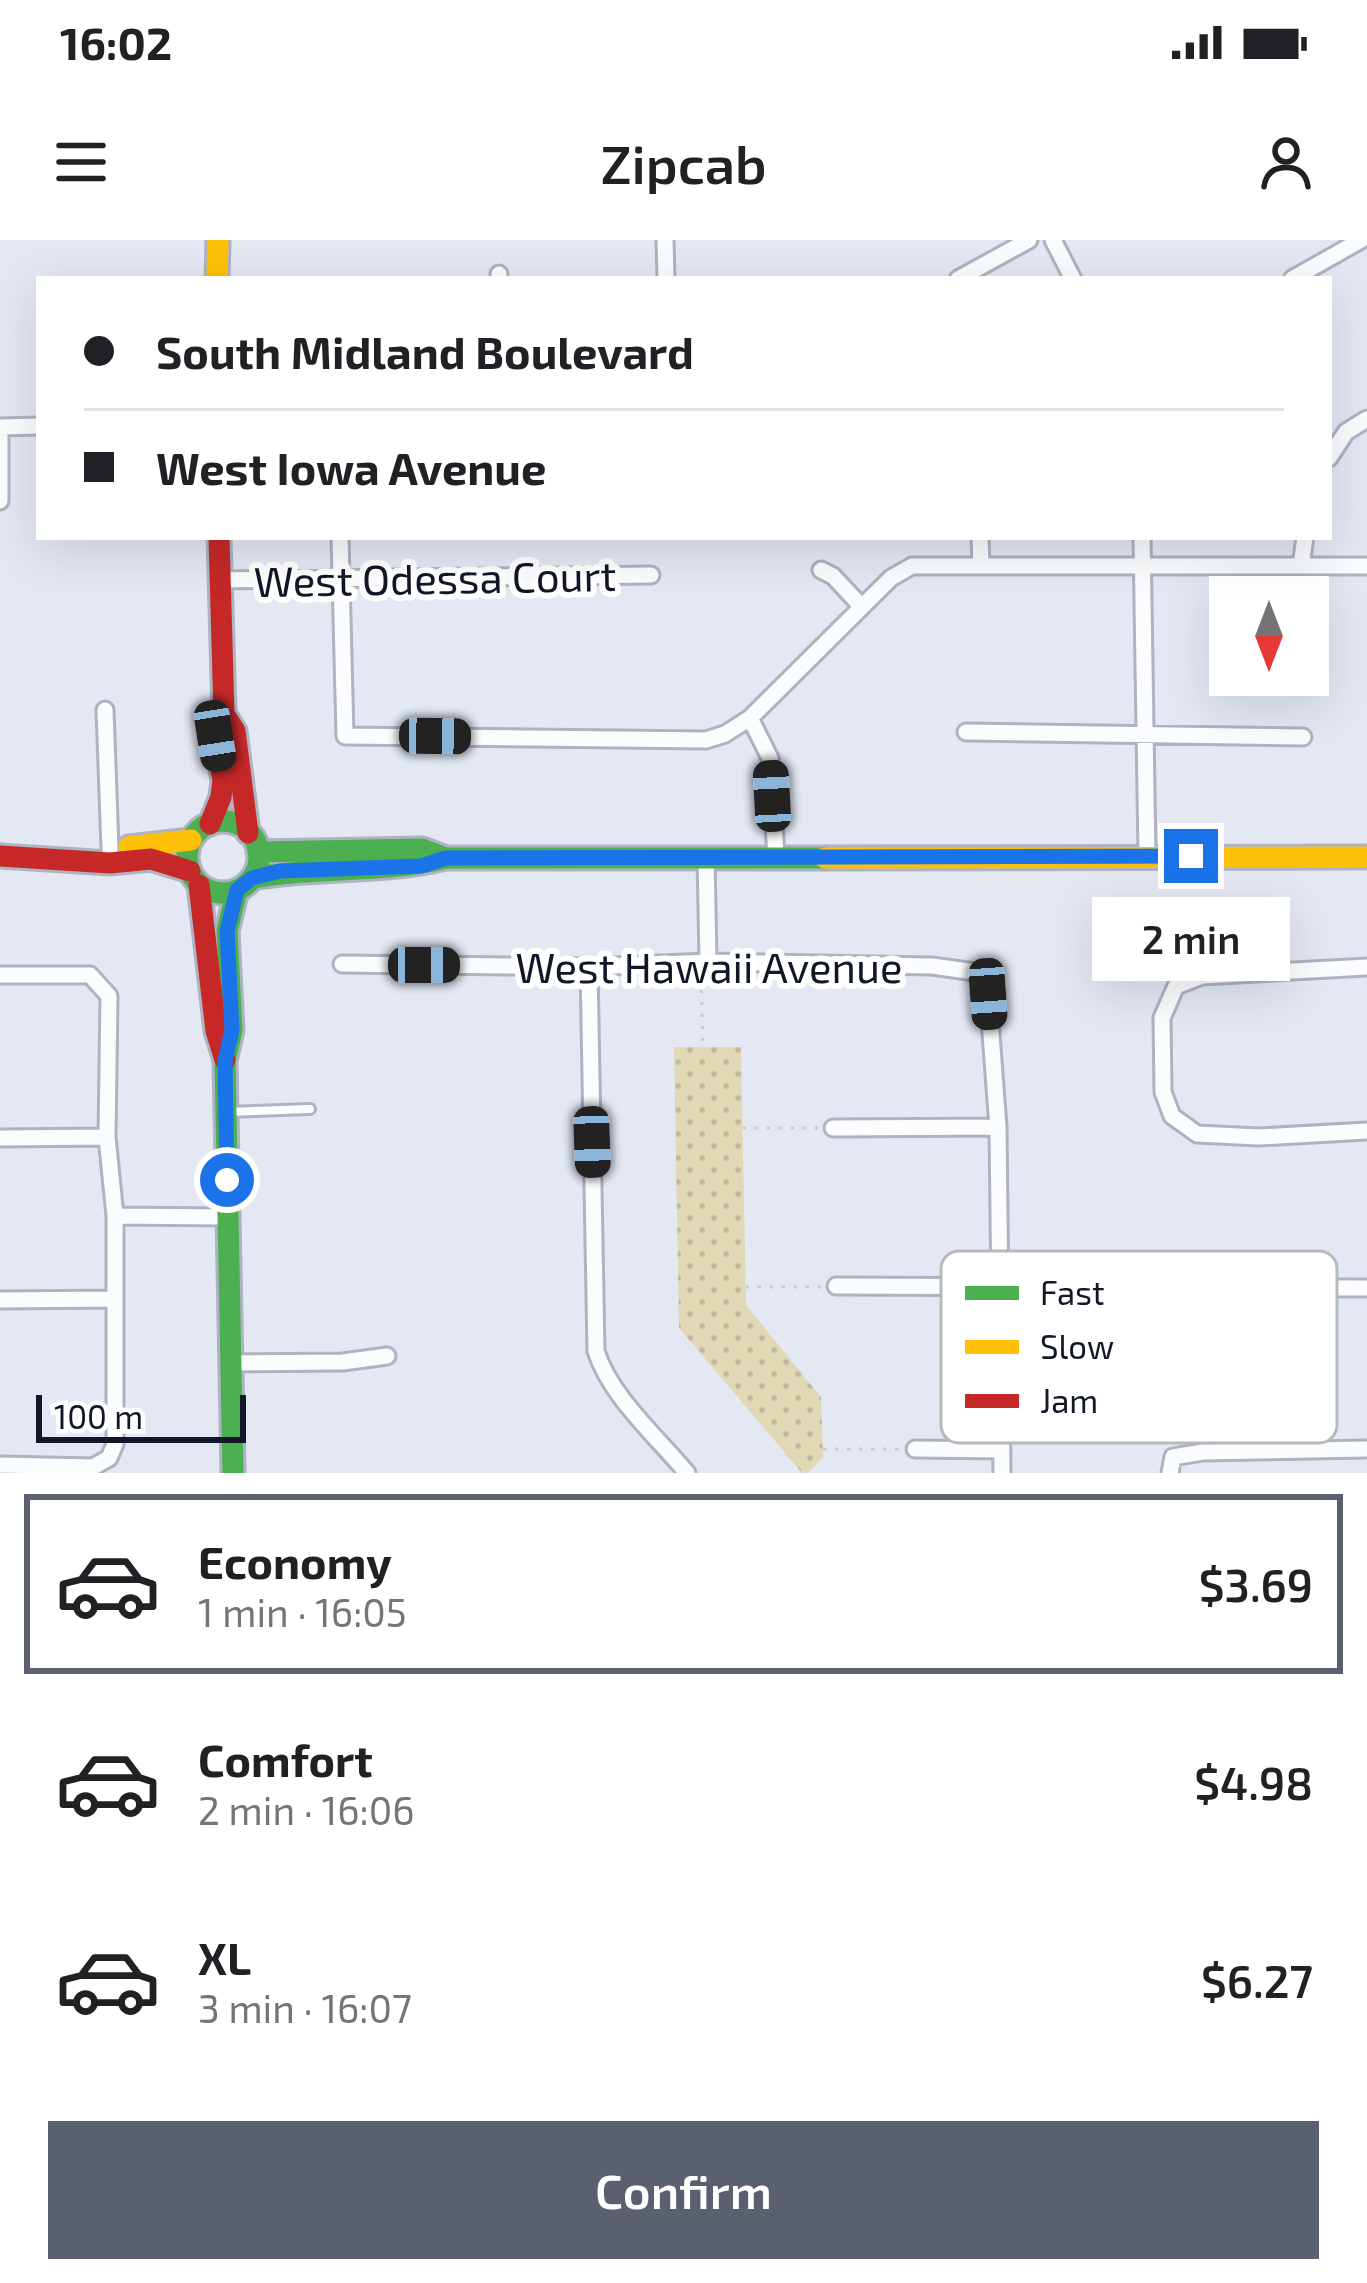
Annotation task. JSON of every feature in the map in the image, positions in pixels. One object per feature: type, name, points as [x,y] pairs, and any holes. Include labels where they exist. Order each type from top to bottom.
[{"type":"street","points":[[218,240],[218,276]]},
{"type":"street","points":[[665,240],[666,276]]},
{"type":"street","points":[[963,276],[1029,240]]},
{"type":"street","points":[[1053,240],[1071,276]]},
{"type":"street","points":[[1297,276],[1361,240]]},
{"type":"street","points":[[1332,453],[1346,431],[1367,419]]},
{"type":"street","points":[[0,501],[0,427],[36,427]]},
{"type":"street","points":[[219,540],[224,714],[215,736],[223,780],[210,824],[191,840],[187,852],[225,1061]]},
{"type":"street","points":[[340,540],[345,736],[706,740],[750,718],[861,606],[912,566],[1367,566]]},
{"type":"street","points":[[980,540],[981,566]]},
{"type":"street","points":[[1142,540],[1148,856]]},
{"type":"street","points":[[1301,566],[1305,540]]},
{"type":"street","points":[[821,570],[861,606]]},
{"type":"street","name":"West Odessa Court","points":[[220,580],[651,574]]},
{"type":"street","points":[[105,710],[110,848]]},
{"type":"street","points":[[224,714],[236,731],[253,842],[227,931],[232,1030],[225,1061],[233,1473]]},
{"type":"street","points":[[750,718],[770,758],[776,857]]},
{"type":"street","points":[[966,732],[1303,737]]},
{"type":"street","points":[[210,824],[233,823],[253,842],[422,849],[446,858]]},
{"type":"street","points":[[82,857],[110,848],[191,840]]},
{"type":"street","points":[[0,856],[82,857],[97,862],[168,860],[222,893],[284,871],[421,866],[446,858],[1367,857]]},
{"type":"street","points":[[704,962],[706,856]]},
{"type":"street","name":"West Hawaii Avenue","points":[[342,964],[589,967],[704,962],[932,966],[975,972],[988,994],[998,1127]]},
{"type":"street","points":[[589,967],[596,1352],[620,1392],[687,1473]]},
{"type":"street","points":[[1367,967],[1202,976],[1176,986],[1162,1018],[1163,1091],[1172,1116],[1197,1134],[1259,1137],[1367,1131]]},
{"type":"street","points":[[0,975],[90,975],[109,996],[106,1137],[116,1216],[115,1444],[109,1458],[94,1466],[0,1465]]},
{"type":"street","points":[[833,1128],[998,1127],[1000,1251]]},
{"type":"street","points":[[0,1138],[106,1137]]},
{"type":"street","points":[[116,1216],[228,1217]]},
{"type":"street","points":[[836,1286],[941,1288]]},
{"type":"street","points":[[1337,1288],[1367,1288]]},
{"type":"street","points":[[0,1300],[116,1299]]},
{"type":"street","points":[[231,1363],[343,1362],[387,1356]]},
{"type":"street","points":[[1002,1443],[1002,1473]]},
{"type":"street","points":[[915,1449],[1002,1450]]},
{"type":"street","points":[[1170,1473],[1173,1457],[1203,1452],[1367,1449]]},
{"type":"lane","points":[[226,1112],[310,1109]]},
{"type":"path","points":[[703,1048],[704,962]]},
{"type":"path","points":[[742,1128],[833,1128]]},
{"type":"path","points":[[746,1287],[836,1286]]},
{"type":"path","points":[[823,1449],[915,1449]]},
{"type":"shaded area","points":[[674,1047],[741,1047],[746,1305],[821,1397],[823,1457],[808,1473],[802,1473],[679,1328]]},
{"type":"traffic: fast","points":[[223,821],[248,832],[259,857],[248,882],[223,893],[198,882],[187,857],[198,832],[223,821]]},
{"type":"traffic: fast","points":[[258,852],[422,849],[446,858]]},
{"type":"traffic: fast","points":[[252,878],[446,858],[825,858]]},
{"type":"traffic: fast","points":[[233,1473],[225,1061],[232,1030],[227,931],[237,890]]},
{"type":"traffic: slow","points":[[217,276],[218,240]]},
{"type":"traffic: slow","points":[[129,847],[191,840]]},
{"type":"traffic: slow","points":[[825,858],[1367,857]]},
{"type":"traffic: jam","points":[[210,824],[223,780],[215,737],[224,714],[219,540]]},
{"type":"traffic: jam","points":[[224,714],[235,731],[248,833]]},
{"type":"traffic: jam","points":[[0,856],[110,863],[151,859],[190,871]]},
{"type":"traffic: jam","points":[[199,885],[216,1031],[225,1060]]},
{"type":"route","points":[[227,1180],[225,1061],[232,1030],[227,931],[237,890],[252,878],[284,871],[421,866],[446,858],[1191,856]]}]
